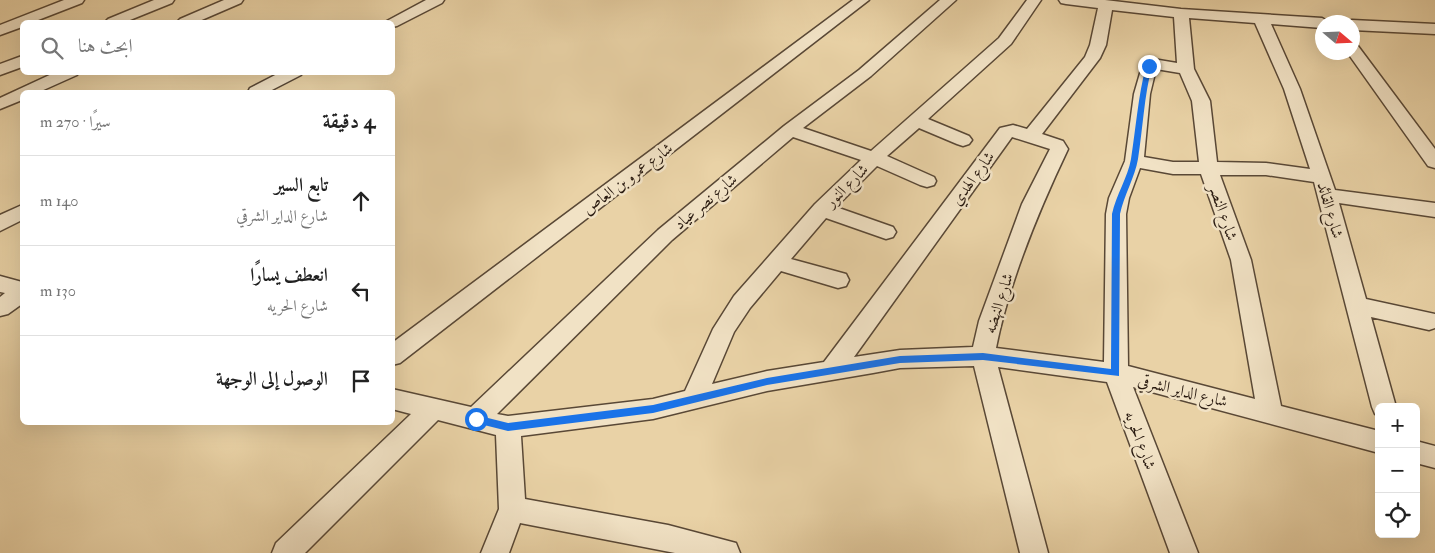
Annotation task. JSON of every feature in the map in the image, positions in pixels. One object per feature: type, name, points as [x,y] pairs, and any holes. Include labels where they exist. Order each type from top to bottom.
[{"type":"street","points":[[26,20],[77,0]]},
{"type":"street","points":[[118,20],[167,0]]},
{"type":"street","points":[[190,20],[236,0]]},
{"type":"street","points":[[395,21],[437,0]]},
{"type":"street","name":"شارع عمرو بن العاص","points":[[395,354],[862,0]]},
{"type":"street","name":"شارع نصر عياد","points":[[476,419],[665,235],[790,130],[865,73],[949,0]]},
{"type":"street","name":"شارع النور","points":[[694,398],[732,315],[822,209],[874,158],[1005,41],[1034,0]]},
{"type":"street","points":[[1066,0],[1181,13],[1315,23]]},
{"type":"street","points":[[1031,136],[1092,58],[1098,45],[1106,5]]},
{"type":"street","name":"شارع النصر","points":[[1181,13],[1186,69],[1201,101],[1209,169],[1241,260],[1270,413]]},
{"type":"street","name":"شارع القائد","points":[[1261,19],[1292,89],[1324,186],[1383,403]]},
{"type":"street","points":[[0,30],[20,22]]},
{"type":"street","points":[[1360,25],[1435,29]]},
{"type":"street","points":[[1360,60],[1435,162]]},
{"type":"street","points":[[0,70],[20,61]]},
{"type":"street","name":"شارع الحريه","points":[[1184,553],[1116,373],[1116,214],[1134,161],[1142,94],[1149,66],[1153,64],[1186,69]]},
{"type":"street","points":[[31,90],[64,75]]},
{"type":"street","points":[[260,90],[289,75]]},
{"type":"street","points":[[0,104],[20,95]]},
{"type":"street","points":[[916,120],[963,140]]},
{"type":"street","points":[[790,130],[874,158],[927,181]]},
{"type":"street","name":"شارع الهدي","points":[[831,370],[1006,132],[1013,131],[1031,136]]},
{"type":"street","name":"شارع النهضه","points":[[1031,136],[1054,143],[1059,149],[1032,204],[990,321],[983,356],[1034,553]]},
{"type":"street","points":[[1134,161],[1162,167],[1266,169],[1324,186],[1435,210]]},
{"type":"street","points":[[822,209],[886,232]]},
{"type":"street","points":[[0,224],[20,213]]},
{"type":"street","points":[[777,262],[838,280]]},
{"type":"street","points":[[0,284],[20,290]]},
{"type":"street","points":[[0,308],[20,293]]},
{"type":"street","points":[[1358,306],[1429,321]]},
{"type":"street","name":"شارع الداير الشرقي","points":[[395,401],[508,427],[653,409],[767,381],[900,359],[983,356],[1116,373],[1375,441]]},
{"type":"street","points":[[286,553],[433,409]]},
{"type":"street","points":[[495,553],[512,509],[508,427]]},
{"type":"street","points":[[1420,453],[1435,457]]},
{"type":"street","points":[[512,509],[668,538],[726,553]]},
{"type":"route","points":[[476,419],[508,427],[653,409],[767,381],[900,359],[983,356],[1116,373],[1116,214],[1134,161],[1142,94],[1149,66]]}]
